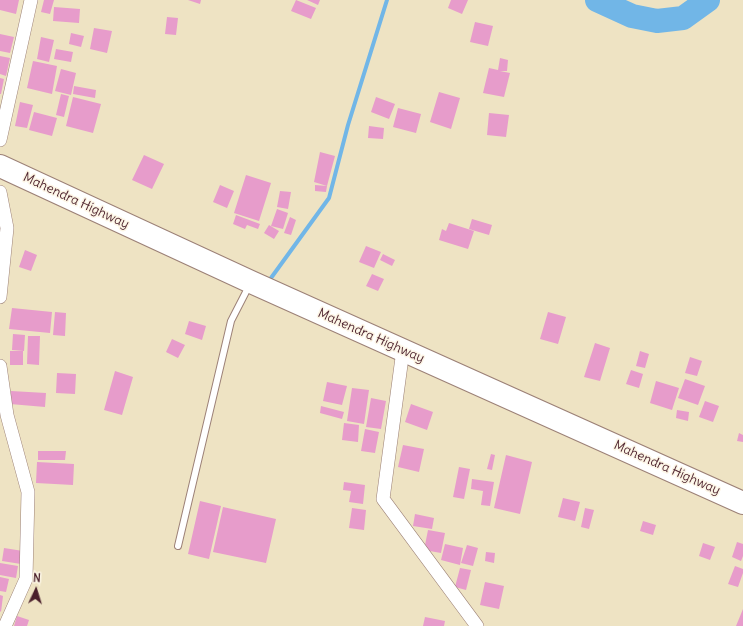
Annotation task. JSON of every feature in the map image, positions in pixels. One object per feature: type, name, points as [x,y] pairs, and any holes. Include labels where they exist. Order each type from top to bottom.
[{"type":"highway","name":"Mahendra Highway","points":[[0,166],[251,282],[743,503]]},
{"type":"street","points":[[0,140],[31,0]]},
{"type":"street","points":[[0,192],[7,228],[0,297]]},
{"type":"street","points":[[403,350],[383,499],[477,626]]},
{"type":"street","points":[[0,366],[7,415],[28,492],[26,579],[5,626]]},
{"type":"lane","points":[[178,546],[231,321],[251,282]]},
{"type":"building","points":[[0,0],[19,0],[16,14],[0,10]]},
{"type":"building","points":[[44,0],[54,0],[50,14],[41,12]]},
{"type":"building","points":[[188,0],[201,0],[200,4]]},
{"type":"building","points":[[296,0],[316,8],[311,19],[291,11]]},
{"type":"building","points":[[307,0],[320,0],[318,5]]},
{"type":"building","points":[[451,0],[468,0],[462,14],[448,8]]},
{"type":"building","points":[[54,7],[80,9],[79,23],[53,21]]},
{"type":"building","points":[[167,17],[178,18],[176,35],[165,34]]},
{"type":"building","points":[[475,22],[493,26],[488,46],[470,42]]},
{"type":"building","points":[[94,28],[112,31],[107,53],[90,49]]},
{"type":"building","points":[[71,33],[84,36],[81,47],[69,44]]},
{"type":"building","points":[[0,34],[14,37],[10,53],[0,51]]},
{"type":"building","points":[[41,37],[54,40],[49,62],[37,59]]},
{"type":"building","points":[[56,49],[73,52],[71,62],[54,59]]},
{"type":"building","points":[[0,56],[10,58],[6,76],[0,74]]},
{"type":"building","points":[[500,58],[508,60],[507,71],[500,71],[510,73],[504,97],[483,93],[489,68],[498,70]]},
{"type":"building","points":[[33,61],[57,66],[52,94],[27,88]]},
{"type":"building","points":[[61,69],[76,73],[71,95],[55,91]]},
{"type":"building","points":[[0,78],[4,79],[1,94],[0,94]]},
{"type":"building","points":[[74,86],[96,90],[95,98],[73,94]]},
{"type":"building","points":[[439,92],[460,98],[451,129],[430,122]]},
{"type":"building","points":[[61,94],[69,96],[64,117],[56,115]]},
{"type":"building","points":[[73,97],[101,104],[93,133],[66,126]]},
{"type":"building","points":[[376,97],[395,104],[389,119],[371,112]]},
{"type":"building","points":[[20,102],[33,105],[27,128],[15,126]]},
{"type":"building","points":[[398,108],[421,114],[416,133],[393,127]]},
{"type":"building","points":[[34,112],[57,118],[52,136],[29,130]]},
{"type":"building","points":[[489,113],[509,115],[506,137],[487,135]]},
{"type":"building","points":[[369,126],[384,128],[383,139],[368,138]]},
{"type":"building","points":[[320,152],[335,156],[327,186],[314,182]]},
{"type":"building","points":[[144,155],[164,164],[152,189],[132,180]]},
{"type":"building","points":[[246,175],[271,183],[259,221],[234,213]]},
{"type":"building","points":[[220,185],[234,191],[227,208],[213,202]]},
{"type":"building","points":[[315,185],[327,186],[326,192],[315,191]]},
{"type":"building","points":[[280,191],[291,192],[288,209],[277,207]]},
{"type":"building","points":[[277,209],[288,213],[283,229],[271,226]]},
{"type":"building","points":[[236,215],[260,224],[258,229],[247,225],[245,229],[233,224]]},
{"type":"building","points":[[290,217],[296,220],[291,235],[284,233]]},
{"type":"building","points":[[472,219],[492,225],[489,235],[469,229]]},
{"type":"building","points":[[449,223],[474,231],[468,249],[439,240],[442,229],[446,231]]},
{"type":"building","points":[[269,225],[279,231],[274,239],[264,233]]},
{"type":"building","points":[[366,246],[381,252],[374,268],[359,262]]},
{"type":"building","points":[[25,250],[37,255],[31,271],[19,267]]},
{"type":"building","points":[[383,254],[395,260],[392,266],[380,260]]},
{"type":"building","points":[[372,274],[384,279],[378,291],[366,286]]},
{"type":"building","points":[[12,308],[52,312],[50,333],[9,329]]},
{"type":"building","points":[[55,312],[66,313],[65,336],[53,335]]},
{"type":"building","points":[[548,312],[566,317],[558,344],[540,339]]},
{"type":"building","points":[[189,321],[206,326],[202,340],[185,334]]},
{"type":"building","points":[[13,334],[25,335],[24,351],[12,350]]},
{"type":"building","points":[[28,336],[40,336],[39,365],[27,364]]},
{"type":"building","points":[[172,339],[185,345],[178,358],[166,352]]},
{"type":"building","points":[[595,343],[610,348],[600,381],[584,377]]},
{"type":"building","points":[[10,351],[23,351],[23,365],[10,365]]},
{"type":"building","points":[[640,351],[649,354],[645,368],[636,366]]},
{"type":"building","points":[[690,357],[702,361],[697,376],[685,373]]},
{"type":"building","points":[[631,370],[643,374],[639,388],[626,384]]},
{"type":"building","points":[[115,371],[133,377],[122,415],[104,410]]},
{"type":"building","points":[[57,373],[76,374],[75,394],[56,393]]},
{"type":"building","points":[[685,379],[705,386],[698,405],[678,398]]},
{"type":"building","points":[[656,381],[679,388],[672,410],[650,403]]},
{"type":"building","points":[[327,382],[347,386],[342,405],[323,401]]},
{"type":"building","points":[[352,388],[369,390],[364,424],[347,421]]},
{"type":"building","points":[[11,391],[46,393],[45,407],[10,404]]},
{"type":"building","points":[[371,398],[386,401],[381,429],[366,427]]},
{"type":"building","points":[[705,401],[719,406],[713,422],[699,417]]},
{"type":"building","points":[[411,404],[433,412],[427,430],[405,422]]},
{"type":"building","points":[[321,406],[344,412],[342,419],[320,413]]},
{"type":"building","points":[[677,410],[689,412],[688,421],[676,418]]},
{"type":"building","points":[[344,423],[359,425],[358,442],[342,440]]},
{"type":"building","points":[[365,429],[379,432],[375,453],[361,451]]},
{"type":"building","points":[[739,433],[743,435],[743,442],[737,441]]},
{"type":"building","points":[[403,445],[424,449],[419,472],[398,467]]},
{"type":"building","points":[[38,451],[66,451],[65,460],[38,460]]},
{"type":"building","points":[[491,454],[495,455],[492,470],[487,469]]},
{"type":"building","points":[[506,455],[532,462],[520,514],[494,508]]},
{"type":"building","points":[[37,462],[74,464],[73,485],[36,483]]},
{"type":"building","points":[[459,467],[470,469],[464,499],[453,497]]},
{"type":"building","points":[[472,479],[494,482],[490,506],[481,505],[483,491],[471,489]]},
{"type":"building","points":[[344,482],[365,485],[363,504],[349,502],[351,491],[343,490]]},
{"type":"building","points":[[563,498],[580,502],[575,521],[558,517]]},
{"type":"building","points":[[200,501],[221,506],[209,559],[188,554]]},
{"type":"building","points":[[223,507],[276,519],[266,563],[213,552]]},
{"type":"building","points":[[352,508],[366,510],[364,530],[349,528]]},
{"type":"building","points":[[585,508],[594,510],[589,529],[581,527]]},
{"type":"building","points":[[415,514],[434,518],[432,529],[413,526]]},
{"type":"building","points":[[643,521],[656,525],[653,535],[640,531]]},
{"type":"building","points":[[428,530],[445,533],[441,553],[424,550]]},
{"type":"building","points":[[737,542],[743,544],[743,556],[741,561],[732,557]]},
{"type":"building","points":[[703,543],[715,547],[710,560],[699,556]]},
{"type":"building","points":[[445,544],[463,548],[460,565],[441,560]]},
{"type":"building","points":[[467,545],[478,548],[473,566],[461,563]]},
{"type":"building","points":[[4,548],[23,551],[21,564],[2,561]]},
{"type":"building","points":[[486,552],[495,553],[494,563],[485,561]]},
{"type":"building","points":[[0,563],[18,566],[16,578],[0,575]]},
{"type":"building","points":[[735,566],[743,569],[738,587],[728,584]]},
{"type":"building","points":[[460,568],[471,570],[466,590],[455,587]]},
{"type":"building","points":[[0,577],[9,579],[6,592],[0,591]]},
{"type":"building","points":[[485,582],[504,586],[499,609],[480,605]]},
{"type":"building","points":[[0,595],[3,596],[1,612],[0,611]]},
{"type":"building","points":[[743,609],[743,626],[736,626]]},
{"type":"building","points":[[17,616],[29,620],[27,626],[14,626]]},
{"type":"building","points":[[425,617],[445,621],[444,626],[423,626]]},
{"type":"waterway","points":[[271,278],[329,198],[348,125],[387,0]]},
{"type":"waterway","points":[[597,0],[632,16],[657,21],[683,18],[708,0]]}]
